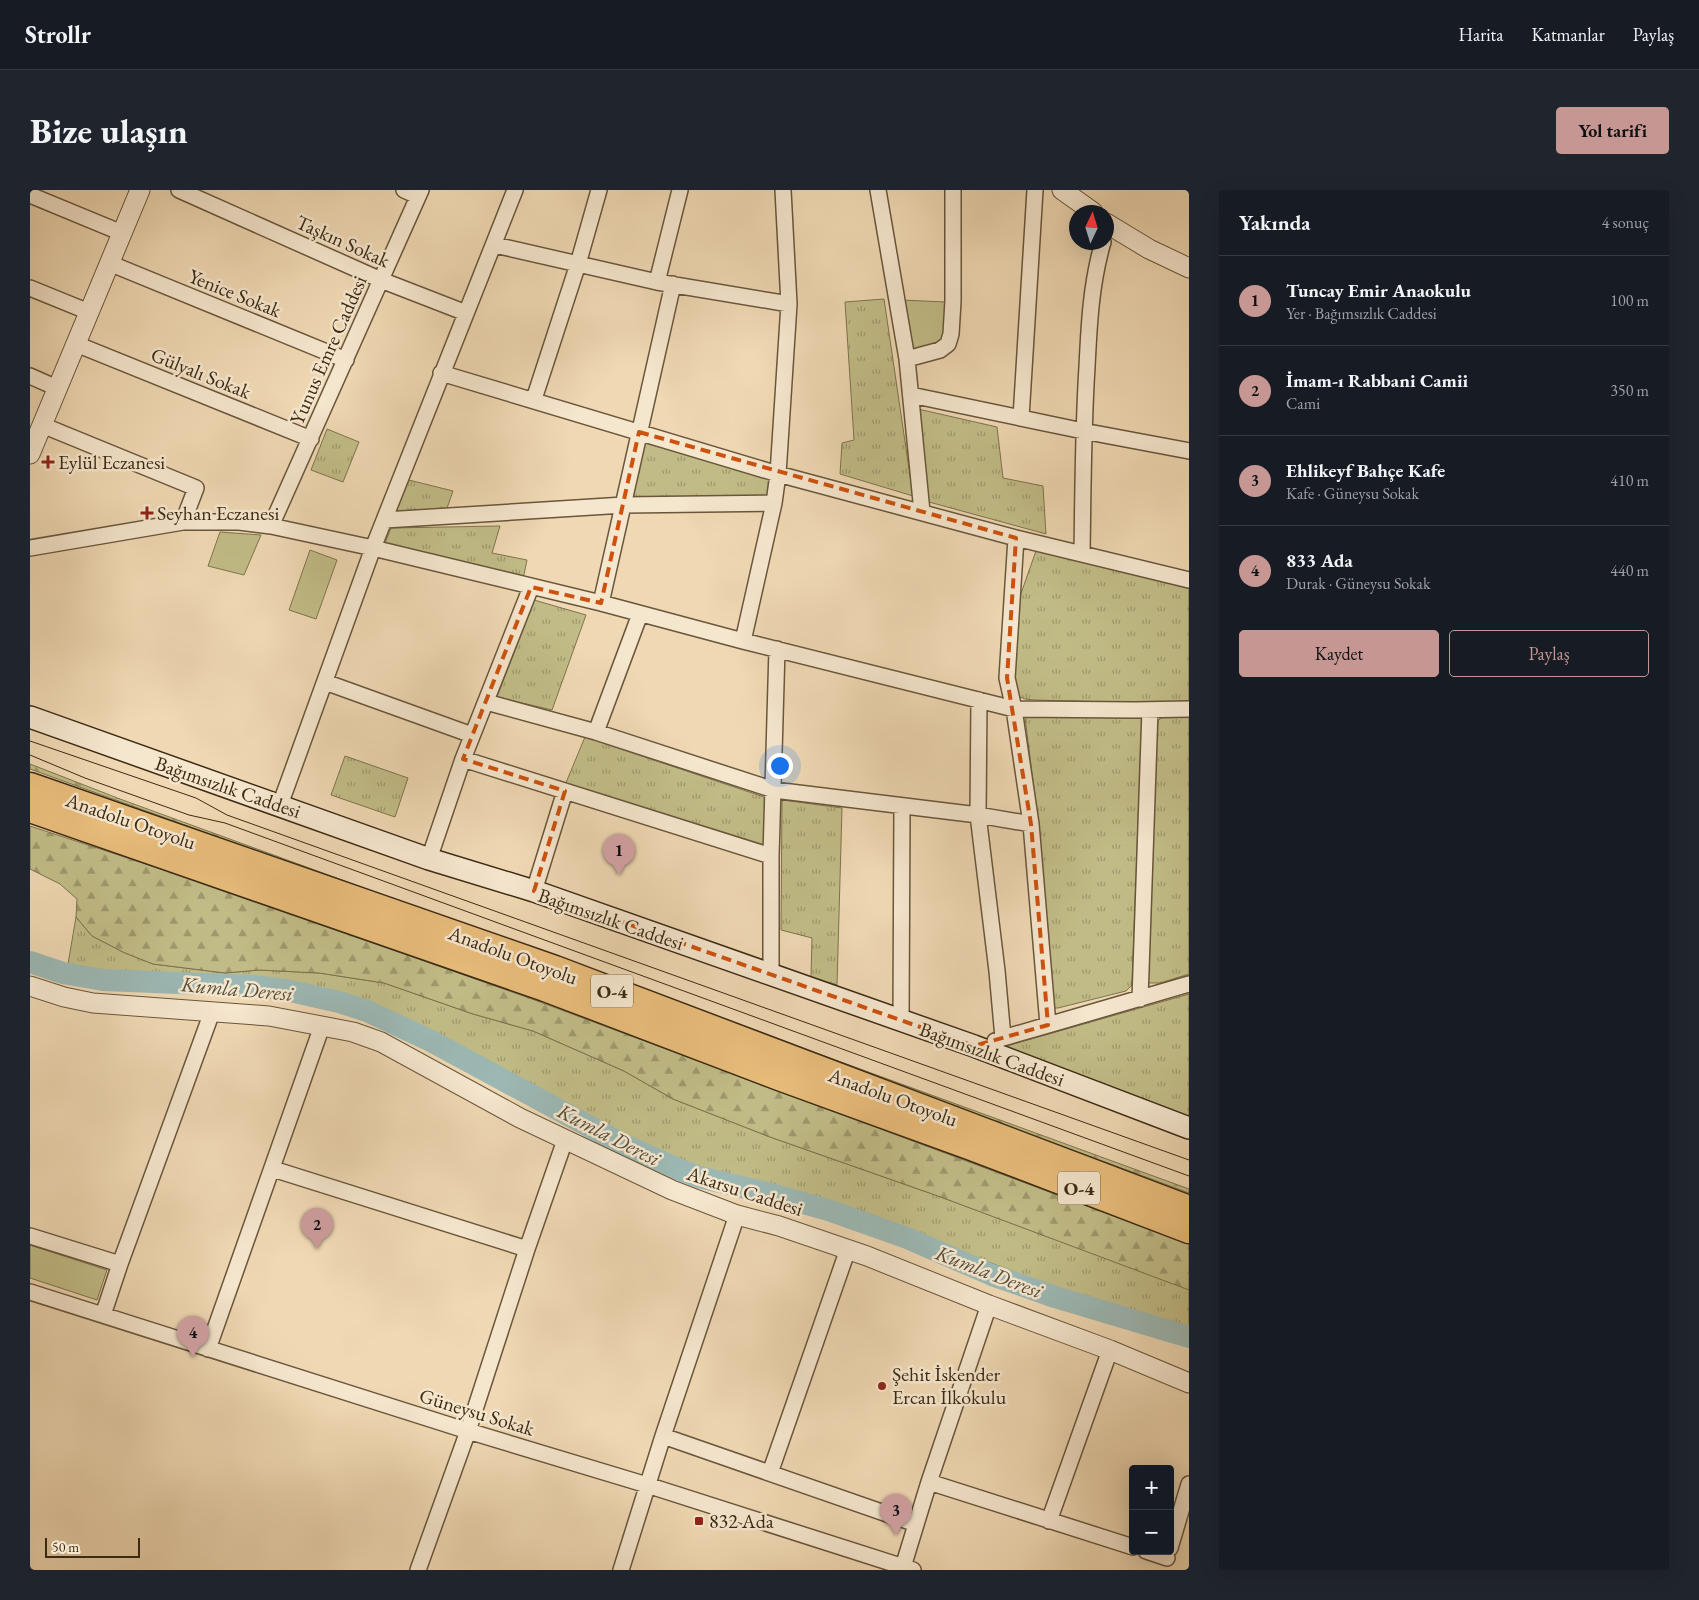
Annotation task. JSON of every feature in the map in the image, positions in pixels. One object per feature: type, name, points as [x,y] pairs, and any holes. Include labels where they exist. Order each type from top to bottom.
[{"type":"highway","name":"Anadolu Otoyolu","points":[[30,786],[546,966],[1189,1209]]},
{"type":"highway","name":"Anadolu Otoyolu","points":[[30,809],[553,992],[961,1143],[1189,1230]]},
{"type":"main road","name":"Bağımsızlık Caddesi","points":[[30,717],[429,859],[534,891],[771,974],[974,1046],[1189,1128]]},
{"type":"street","points":[[30,454],[140,190]]},
{"type":"street","name":"Taşkın Sokak","points":[[178,190],[382,280],[466,313]]},
{"type":"street","points":[[404,190],[420,193]]},
{"type":"street","points":[[280,805],[373,548],[441,373],[495,245],[515,190]]},
{"type":"street","points":[[534,399],[578,264],[599,190]]},
{"type":"street","points":[[657,282],[680,190]]},
{"type":"street","points":[[743,641],[774,503],[778,474],[788,304],[783,190]]},
{"type":"street","points":[[878,190],[907,359],[922,512]]},
{"type":"street","points":[[907,359],[940,350],[950,339],[953,301],[953,190]]},
{"type":"street","points":[[1021,418],[1035,190]]},
{"type":"street","points":[[1062,190],[1083,205]]},
{"type":"street","name":"Yunus Emre Caddesi","points":[[271,526],[420,193]]},
{"type":"street","points":[[30,195],[122,233]]},
{"type":"street","points":[[1114,234],[1189,268]]},
{"type":"street","points":[[495,245],[657,282],[788,304]]},
{"type":"street","points":[[1082,553],[1083,431],[1091,311],[1096,271],[1101,250]]},
{"type":"street","name":"Yenice Sokak","points":[[109,263],[346,360]]},
{"type":"street","points":[[601,603],[673,284]]},
{"type":"street","points":[[30,288],[89,312]]},
{"type":"street","name":"Gülyalı Sokak","points":[[76,344],[312,438]]},
{"type":"street","points":[[441,373],[534,399],[778,474],[1016,538],[1189,580]]},
{"type":"street","points":[[30,376],[57,388]]},
{"type":"street","points":[[911,395],[1189,451]]},
{"type":"street","points":[[42,425],[196,488],[183,522]]},
{"type":"street","points":[[385,520],[624,505],[774,503]]},
{"type":"street","points":[[30,548],[183,522],[239,522],[271,526],[373,548],[601,603],[743,641],[1014,709],[1189,709]]},
{"type":"street","points":[[1016,538],[1007,678],[1014,709],[1031,824],[1048,1025]]},
{"type":"street","points":[[429,859],[472,735],[532,587]]},
{"type":"street","points":[[596,732],[640,614]]},
{"type":"street","points":[[771,974],[771,856],[777,649]]},
{"type":"street","points":[[325,682],[472,735]]},
{"type":"street","points":[[979,700],[978,815],[1003,1038]]},
{"type":"street","points":[[486,702],[596,732],[774,790],[978,815],[1031,824]]},
{"type":"street","points":[[1140,999],[1150,710]]},
{"type":"street","points":[[463,759],[771,856]]},
{"type":"street","points":[[534,891],[565,791]]},
{"type":"street","points":[[901,1021],[902,806]]},
{"type":"street","points":[[974,1046],[1189,984]]},
{"type":"street","name":"Akarsu Caddesi","points":[[30,986],[64,997],[93,1003],[269,1016],[353,1032],[381,1042],[520,1118],[672,1190],[737,1214],[848,1249],[989,1305],[1110,1350],[1189,1383]]},
{"type":"street","points":[[103,1315],[212,1012]]},
{"type":"street","points":[[208,1349],[322,1026]]},
{"type":"street","points":[[418,1570],[468,1431],[565,1140]]},
{"type":"street","points":[[273,1169],[527,1250]]},
{"type":"street","points":[[621,1570],[647,1485],[737,1214]]},
{"type":"street","points":[[30,1236],[120,1264]]},
{"type":"street","points":[[770,1473],[848,1249]]},
{"type":"street","name":"Güneysu Sokak","points":[[30,1292],[908,1568]]},
{"type":"street","points":[[908,1568],[916,1524],[989,1305]]},
{"type":"street","points":[[1049,1521],[1110,1350]]},
{"type":"street","points":[[663,1436],[916,1524]]},
{"type":"street","points":[[929,1482],[1129,1546]]},
{"type":"street","points":[[1168,1557],[1189,1484]]},
{"type":"highlighted area","points":[[639,432],[1016,538],[1007,678],[1031,824],[1048,1025],[974,1046],[534,891],[565,791],[463,759],[531,587],[601,603]]},
{"type":"green space","points":[[884,299],[913,496],[840,474],[842,443],[854,440],[845,302]]},
{"type":"green space","points":[[901,300],[946,302],[945,335],[939,345],[913,351]]},
{"type":"green space","points":[[918,409],[997,427],[1003,478],[1043,486],[1046,534],[929,502]]},
{"type":"green space","points":[[327,429],[359,442],[343,482],[311,470]]},
{"type":"green space","points":[[645,443],[772,478],[768,498],[632,500]]},
{"type":"green space","points":[[409,480],[453,491],[446,511],[395,513]]},
{"type":"green space","points":[[500,526],[492,553],[527,560],[523,579],[385,543],[391,528]]},
{"type":"green space","points":[[220,532],[261,535],[244,575],[208,566]]},
{"type":"green space","points":[[1037,548],[1189,588],[1189,701],[1149,703],[1034,700],[1016,695],[1015,668],[1018,602]]},
{"type":"green space","points":[[310,550],[337,560],[316,619],[289,610]]},
{"type":"green space","points":[[534,600],[586,615],[552,710],[497,697]]},
{"type":"green space","points":[[1067,715],[1142,716],[1132,985],[1126,991],[1052,1008],[1040,839],[1025,717]]},
{"type":"green space","points":[[1162,717],[1189,717],[1189,974],[1160,983],[1148,983],[1157,733],[1158,721]]},
{"type":"green space","points":[[585,737],[767,798],[765,850],[565,785]]},
{"type":"green space","points":[[345,756],[408,778],[395,817],[331,795]]},
{"type":"green space","points":[[30,764],[120,799],[1189,1189],[1189,1193],[456,923],[30,769]]},
{"type":"green space","points":[[782,800],[842,808],[837,985],[811,977],[812,938],[781,930]]},
{"type":"green space","points":[[30,826],[201,882],[532,999],[1189,1244],[1189,1290],[938,1196],[770,1137],[673,1099],[624,1071],[533,1031],[473,1014],[384,983],[319,973],[259,970],[225,973],[153,964],[125,953],[92,936],[76,917],[77,899],[60,884],[30,869]]},
{"type":"green space","points":[[76,917],[92,936],[125,953],[153,964],[225,973],[259,970],[319,973],[384,983],[473,1014],[533,1031],[624,1071],[673,1099],[770,1137],[938,1196],[1189,1289],[1189,1329],[1179,1324],[1073,1294],[935,1241],[826,1204],[771,1187],[672,1161],[379,1008],[340,994],[270,980],[96,971],[68,964]]},
{"type":"green space","points":[[1189,994],[1189,1117],[1003,1047]]},
{"type":"green space","points":[[30,1245],[107,1270],[97,1300],[30,1278]]},
{"type":"waterway","name":"Kumla Deresi","points":[[30,962],[63,973],[103,980],[254,986],[286,990],[339,1002],[367,1011],[431,1041],[620,1143],[678,1169],[699,1177],[828,1210],[907,1238],[992,1275],[1055,1297],[1189,1337]]},
{"type":"tram line","points":[[30,741],[196,798],[227,815],[1189,1160]]},
{"type":"tram line","points":[[30,755],[85,778],[189,815],[225,823],[1189,1176]]},
{"type":"place","name":"Eylül Eczanesi","points":[[48,462]]},
{"type":"place","name":"Seyhan Eczanesi","points":[[147,513]]},
{"type":"place","name":"Tuncay Emir Anaokulu","points":[[619,875]]},
{"type":"place","name":"İmam-ı Rabbani Camii","points":[[317,1249]]},
{"type":"place","name":"833 Ada","points":[[193,1357]]},
{"type":"place","name":"Şehit İskender Ercan İlkokulu","points":[[882,1386]]},
{"type":"place","name":"832 Ada","points":[[699,1521]]},
{"type":"place","name":"Ehlikeyf Bahçe Kafe","points":[[896,1535]]}]
